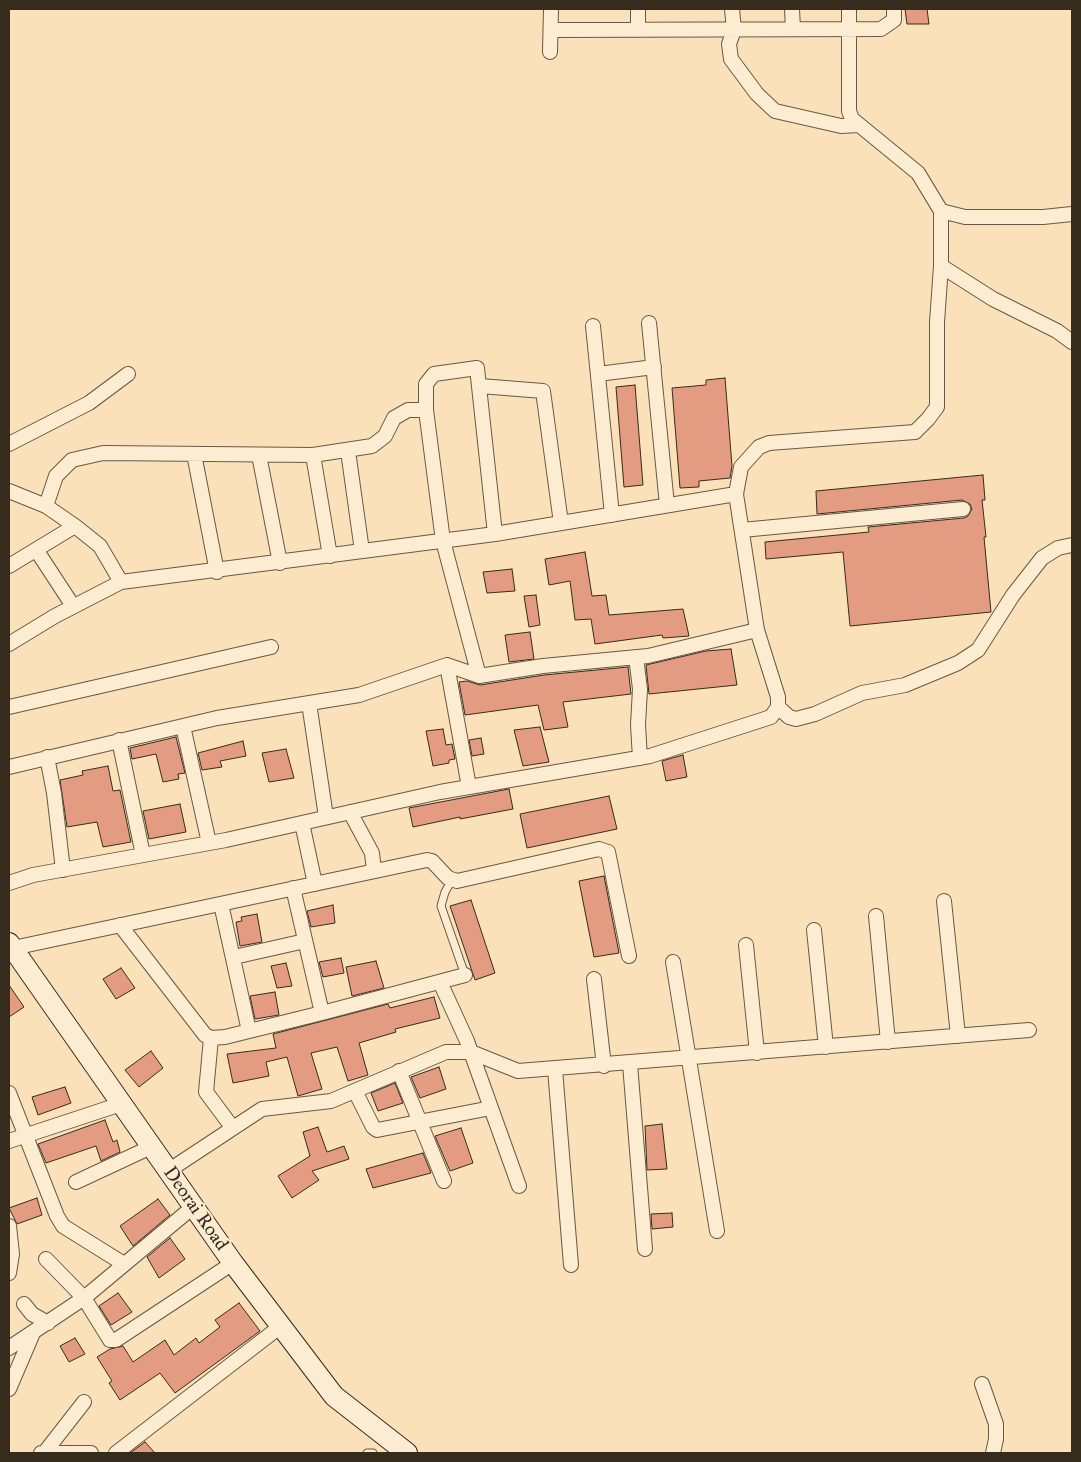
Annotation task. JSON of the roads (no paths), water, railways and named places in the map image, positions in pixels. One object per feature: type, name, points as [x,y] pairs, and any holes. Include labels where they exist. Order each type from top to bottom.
[{"type":"street","points":[[550,52],[551,9]]},
{"type":"street","points":[[638,9],[638,30]]},
{"type":"street","points":[[732,9],[734,30],[729,44],[731,59],[757,94],[776,111],[841,126],[859,124]]},
{"type":"street","points":[[792,9],[793,29]]},
{"type":"street","points":[[9,883],[33,875],[209,843],[468,787],[640,758],[770,717],[778,707],[778,697],[757,630],[736,494],[741,467],[759,448],[769,443],[915,432],[937,407],[937,322],[941,266],[941,212],[918,173],[852,119],[849,111],[848,9]]},
{"type":"street","points":[[551,30],[881,30],[889,26],[894,20],[894,9]]},
{"type":"street","points":[[941,212],[965,217],[1043,217],[1072,214]]},
{"type":"street","points":[[941,266],[993,299],[1057,330],[1072,342]]},
{"type":"street","points":[[649,323],[667,505]]},
{"type":"street","points":[[593,326],[612,515]]},
{"type":"street","points":[[598,374],[654,367]]},
{"type":"street","points":[[479,676],[443,541],[426,410],[426,384],[434,374],[477,368],[495,534]]},
{"type":"street","points":[[9,444],[89,403],[128,374]]},
{"type":"street","points":[[480,386],[544,391],[561,523]]},
{"type":"street","points":[[46,506],[56,476],[72,460],[103,454],[313,455],[348,451],[372,446],[385,436],[394,418],[408,410],[426,410]]},
{"type":"street","points":[[348,451],[362,551]]},
{"type":"street","points":[[194,454],[217,572]]},
{"type":"street","points":[[259,455],[280,563]]},
{"type":"street","points":[[313,455],[330,556]]},
{"type":"street","points":[[9,491],[46,506],[100,546],[121,582]]},
{"type":"street","points":[[9,644],[73,606],[121,582],[217,572],[495,534],[736,494]]},
{"type":"street","points":[[742,530],[963,509]]},
{"type":"street","points":[[9,566],[37,551],[75,526]]},
{"type":"street","points":[[778,707],[788,718],[796,719],[815,714],[862,693],[905,685],[958,663],[978,650],[1013,595],[1042,558],[1058,548],[1072,545]]},
{"type":"street","points":[[37,551],[73,606]]},
{"type":"street","points":[[9,767],[183,726],[359,695],[447,665],[479,676],[543,666],[636,657],[757,630]]},
{"type":"street","points":[[9,707],[271,647]]},
{"type":"street","points":[[636,657],[640,689],[638,725],[640,758]]},
{"type":"street","points":[[447,665],[468,787]]},
{"type":"street","points":[[309,703],[326,818]]},
{"type":"street","points":[[183,726],[209,843]]},
{"type":"street","points":[[119,740],[143,855]]},
{"type":"street","points":[[47,757],[54,793],[63,870]]},
{"type":"street","points":[[350,812],[372,853],[374,871]]},
{"type":"street","points":[[302,823],[314,884]]},
{"type":"street","points":[[11,946],[222,904],[427,860],[452,880],[604,849],[608,852],[629,956]]},
{"type":"street","points":[[293,888],[322,1013]]},
{"type":"street","points":[[944,901],[958,1036]]},
{"type":"street","points":[[222,904],[249,1031]]},
{"type":"street","points":[[876,916],[888,1042]]},
{"type":"street","points":[[120,925],[205,1035],[211,1038],[249,1031],[322,1013],[465,975]]},
{"type":"street","points":[[814,930],[826,1047]]},
{"type":"street","points":[[234,957],[305,941]]},
{"type":"street","name":"Deorai Road","points":[[11,946],[232,1263],[334,1396],[400,1452]]},
{"type":"street","points":[[746,946],[757,1053]]},
{"type":"street","points":[[673,962],[717,1231]]},
{"type":"street","points":[[594,979],[604,1066]]},
{"type":"street","points":[[440,982],[471,1052],[519,1186]]},
{"type":"street","points":[[168,1171],[262,1109],[323,1103],[446,1052],[471,1052],[518,1071],[630,1064],[1029,1030]]},
{"type":"street","points":[[211,1038],[206,1092],[232,1127]]},
{"type":"street","points":[[630,1064],[645,1249]]},
{"type":"street","points":[[554,1069],[571,1265]]},
{"type":"street","points":[[399,1071],[444,1181]]},
{"type":"street","points":[[355,1091],[377,1130],[491,1108]]},
{"type":"street","points":[[9,1093],[57,1216],[63,1226],[124,1264]]},
{"type":"street","points":[[9,1142],[122,1104]]},
{"type":"street","points":[[76,1182],[151,1147]]},
{"type":"street","points":[[9,1348],[84,1298],[193,1207]]},
{"type":"street","points":[[9,1226],[12,1254],[9,1274]]},
{"type":"street","points":[[46,1259],[84,1298],[110,1340],[116,1340],[232,1263]]},
{"type":"street","points":[[24,1304],[32,1314],[48,1323]]},
{"type":"street","points":[[117,1453],[281,1326]]},
{"type":"street","points":[[9,1389],[12,1376],[34,1332]]},
{"type":"street","points":[[982,1384],[996,1424],[996,1439],[993,1453]]},
{"type":"street","points":[[43,1453],[84,1402]]},
{"type":"street","points":[[43,1453],[91,1453]]},
{"type":"lane","points":[[452,880],[445,892],[441,906],[465,975]]},
{"type":"lane","points":[[367,1453],[373,1453]]}]
